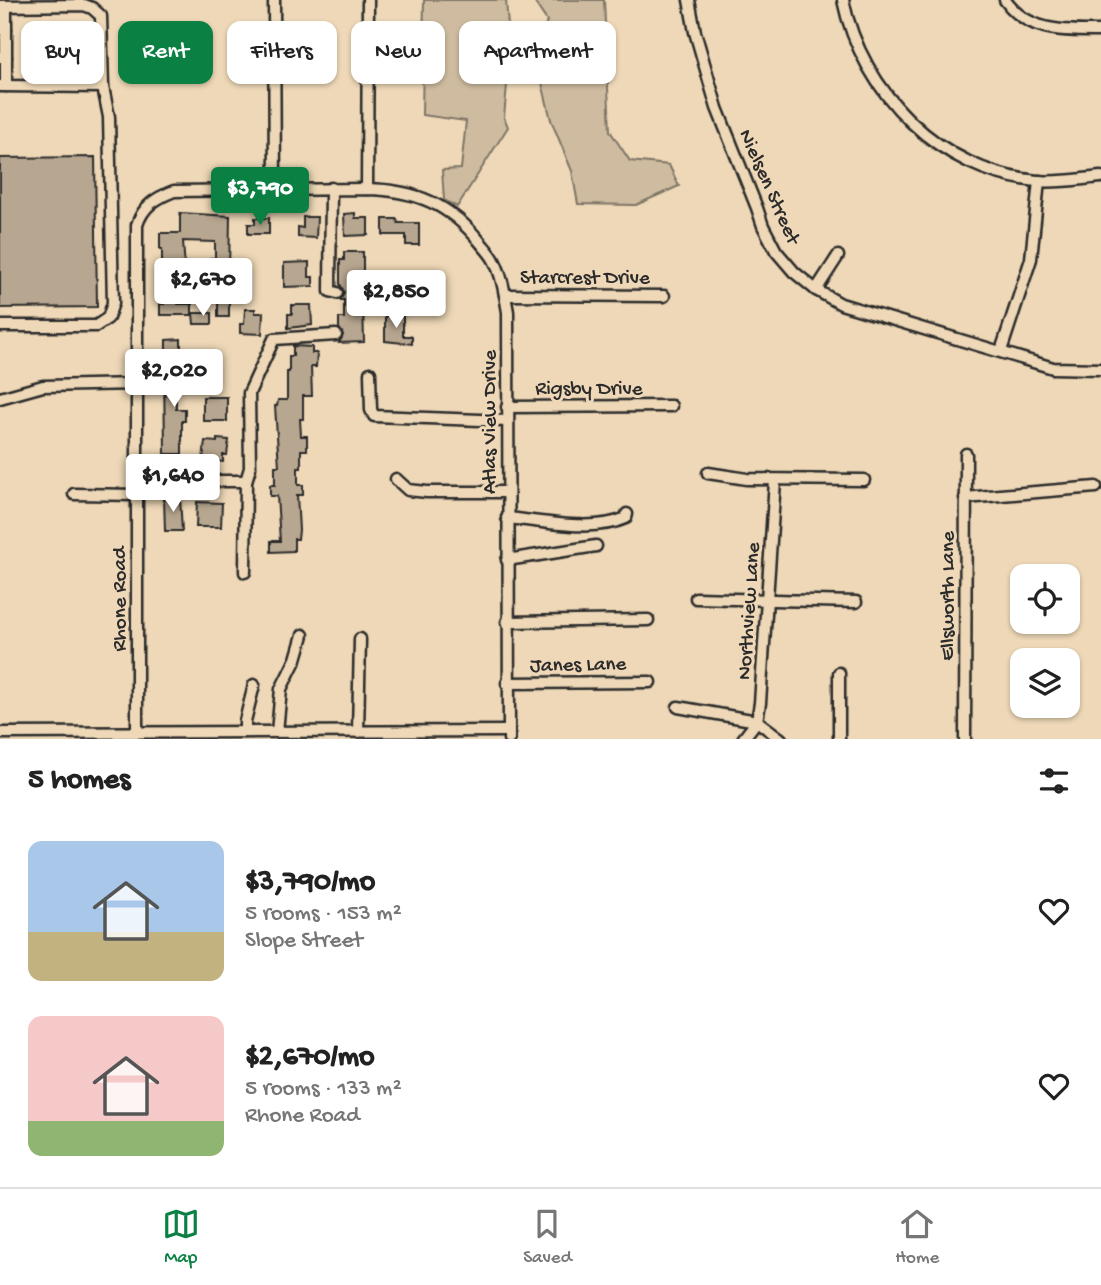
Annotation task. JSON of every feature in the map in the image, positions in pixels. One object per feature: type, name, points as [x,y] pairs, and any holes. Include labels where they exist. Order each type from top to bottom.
[{"type":"street","points":[[274,0],[275,190]]},
{"type":"street","points":[[367,189],[368,0]]},
{"type":"street","name":"Nielsen Street","points":[[689,0],[695,32],[717,108],[763,226],[784,262],[804,282],[841,304],[1053,368],[1101,369]]},
{"type":"street","points":[[843,0],[853,36],[867,66],[885,94],[909,121],[938,144],[969,162],[1003,174],[1039,181],[1101,177]]},
{"type":"street","points":[[1005,0],[1022,18],[1040,27],[1060,31],[1101,31]]},
{"type":"street","points":[[0,326],[96,326],[105,322],[113,303],[109,117],[103,87],[101,16],[92,8],[83,5],[3,6],[3,86],[103,87]]},
{"type":"street","points":[[1001,351],[1031,259],[1039,181]]},
{"type":"street","points":[[331,188],[330,292],[337,293]]},
{"type":"street","name":"Atlas View Drive","points":[[140,213],[156,198],[174,191],[331,188],[392,190],[415,194],[446,209],[470,229],[494,259],[508,313],[508,735]]},
{"type":"street","name":"Rhone Road","points":[[137,733],[136,225],[140,213]]},
{"type":"street","points":[[816,290],[838,256]]},
{"type":"street","name":"Starcrest Drive","points":[[505,295],[664,296]]},
{"type":"street","points":[[245,572],[246,481],[250,468],[249,393],[274,339],[336,335]]},
{"type":"street","points":[[370,373],[371,410],[374,416],[507,421]]},
{"type":"street","points":[[0,398],[43,386],[137,384]]},
{"type":"street","name":"Rigsby Drive","points":[[507,407],[671,406]]},
{"type":"street","name":"Ellsworth Lane","points":[[965,739],[966,454]]},
{"type":"street","points":[[708,473],[747,480],[864,480]]},
{"type":"street","points":[[396,479],[408,490],[507,492]]},
{"type":"street","points":[[137,481],[246,481]]},
{"type":"street","name":"Northview Lane","points":[[758,721],[775,481]]},
{"type":"street","points":[[965,498],[1096,487]]},
{"type":"street","points":[[74,494],[137,495]]},
{"type":"street","points":[[507,518],[542,523],[594,524],[619,521],[626,518],[627,514]]},
{"type":"street","points":[[507,560],[596,546]]},
{"type":"street","points":[[696,598],[856,602]]},
{"type":"street","points":[[507,622],[648,620]]},
{"type":"street","points":[[277,732],[281,689],[296,659],[303,635]]},
{"type":"street","points":[[358,732],[360,639]]},
{"type":"street","points":[[839,673],[839,739]]},
{"type":"street","name":"Janes Lane","points":[[507,683],[650,682]]},
{"type":"street","points":[[245,732],[254,685]]},
{"type":"street","points":[[678,707],[758,721],[781,739]]},
{"type":"street","points":[[743,739],[758,721]]},
{"type":"street","points":[[0,733],[245,732],[265,736],[277,732],[358,732],[508,735]]},
{"type":"shaded area","points":[[424,0],[506,0],[508,21],[459,21],[459,84],[507,84],[504,117],[508,127],[457,207],[444,200],[442,170],[461,169],[466,121],[422,115],[423,84],[445,84],[445,21],[424,21]]},
{"type":"shaded area","points":[[533,0],[604,0],[605,21],[547,21]]},
{"type":"shaded area","points":[[542,84],[608,84],[610,131],[630,161],[669,165],[679,186],[636,205],[578,204],[572,171],[551,120]]},
{"type":"building","points":[[95,157],[97,307],[0,308],[0,158]]},
{"type":"building","points":[[180,213],[230,216],[229,276],[210,276],[210,258],[215,258],[215,242],[183,241],[186,283],[162,283],[160,233],[180,233]]},
{"type":"building","points":[[355,213],[355,218],[368,218],[368,235],[345,236],[344,214]]},
{"type":"building","points":[[303,217],[317,217],[316,238],[298,237],[298,227],[303,228]]},
{"type":"building","points":[[255,218],[269,218],[269,234],[248,234],[248,224],[255,224]]},
{"type":"building","points":[[383,219],[397,219],[398,223],[419,223],[419,245],[406,245],[406,235],[383,235]]},
{"type":"building","points":[[344,252],[363,252],[363,284],[370,284],[370,302],[363,302],[364,342],[339,343],[343,335],[339,328],[339,318],[344,318],[344,300],[340,300],[344,292],[340,284],[340,260],[344,260]]},
{"type":"building","points":[[309,262],[309,277],[313,277],[313,286],[284,287],[284,263]]},
{"type":"building","points":[[218,297],[229,297],[229,317],[218,317]]},
{"type":"building","points":[[164,299],[177,299],[178,304],[192,304],[192,315],[160,315],[160,304],[164,304]]},
{"type":"building","points":[[292,305],[311,305],[312,325],[288,328],[288,314],[292,314]]},
{"type":"building","points":[[245,309],[255,309],[255,313],[263,313],[262,334],[240,333]]},
{"type":"building","points":[[193,313],[212,313],[212,324],[194,324]]},
{"type":"building","points":[[385,316],[403,316],[403,336],[412,336],[412,344],[385,341]]},
{"type":"building","points":[[181,339],[181,350],[166,351],[166,340]]},
{"type":"building","points":[[293,346],[312,347],[312,353],[317,353],[316,367],[311,367],[312,396],[303,396],[303,419],[300,419],[301,436],[307,436],[307,450],[301,450],[301,468],[298,468],[298,485],[303,485],[303,495],[297,495],[299,530],[298,539],[294,539],[294,551],[271,552],[271,541],[280,541],[277,496],[270,496],[270,485],[275,485],[275,466],[279,466],[275,406],[278,400],[287,400],[287,372],[289,356],[293,356]]},
{"type":"building","points":[[164,365],[180,369],[180,373],[196,373],[196,384],[176,384],[176,409],[185,409],[185,421],[182,421],[182,454],[165,454]]},
{"type":"building","points":[[203,397],[227,397],[227,421],[203,421]]},
{"type":"building","points":[[217,439],[229,440],[223,462],[203,460],[205,441],[217,442]]},
{"type":"building","points":[[164,497],[180,497],[182,531],[165,531]]},
{"type":"building","points":[[197,502],[222,503],[221,527],[196,527]]}]
